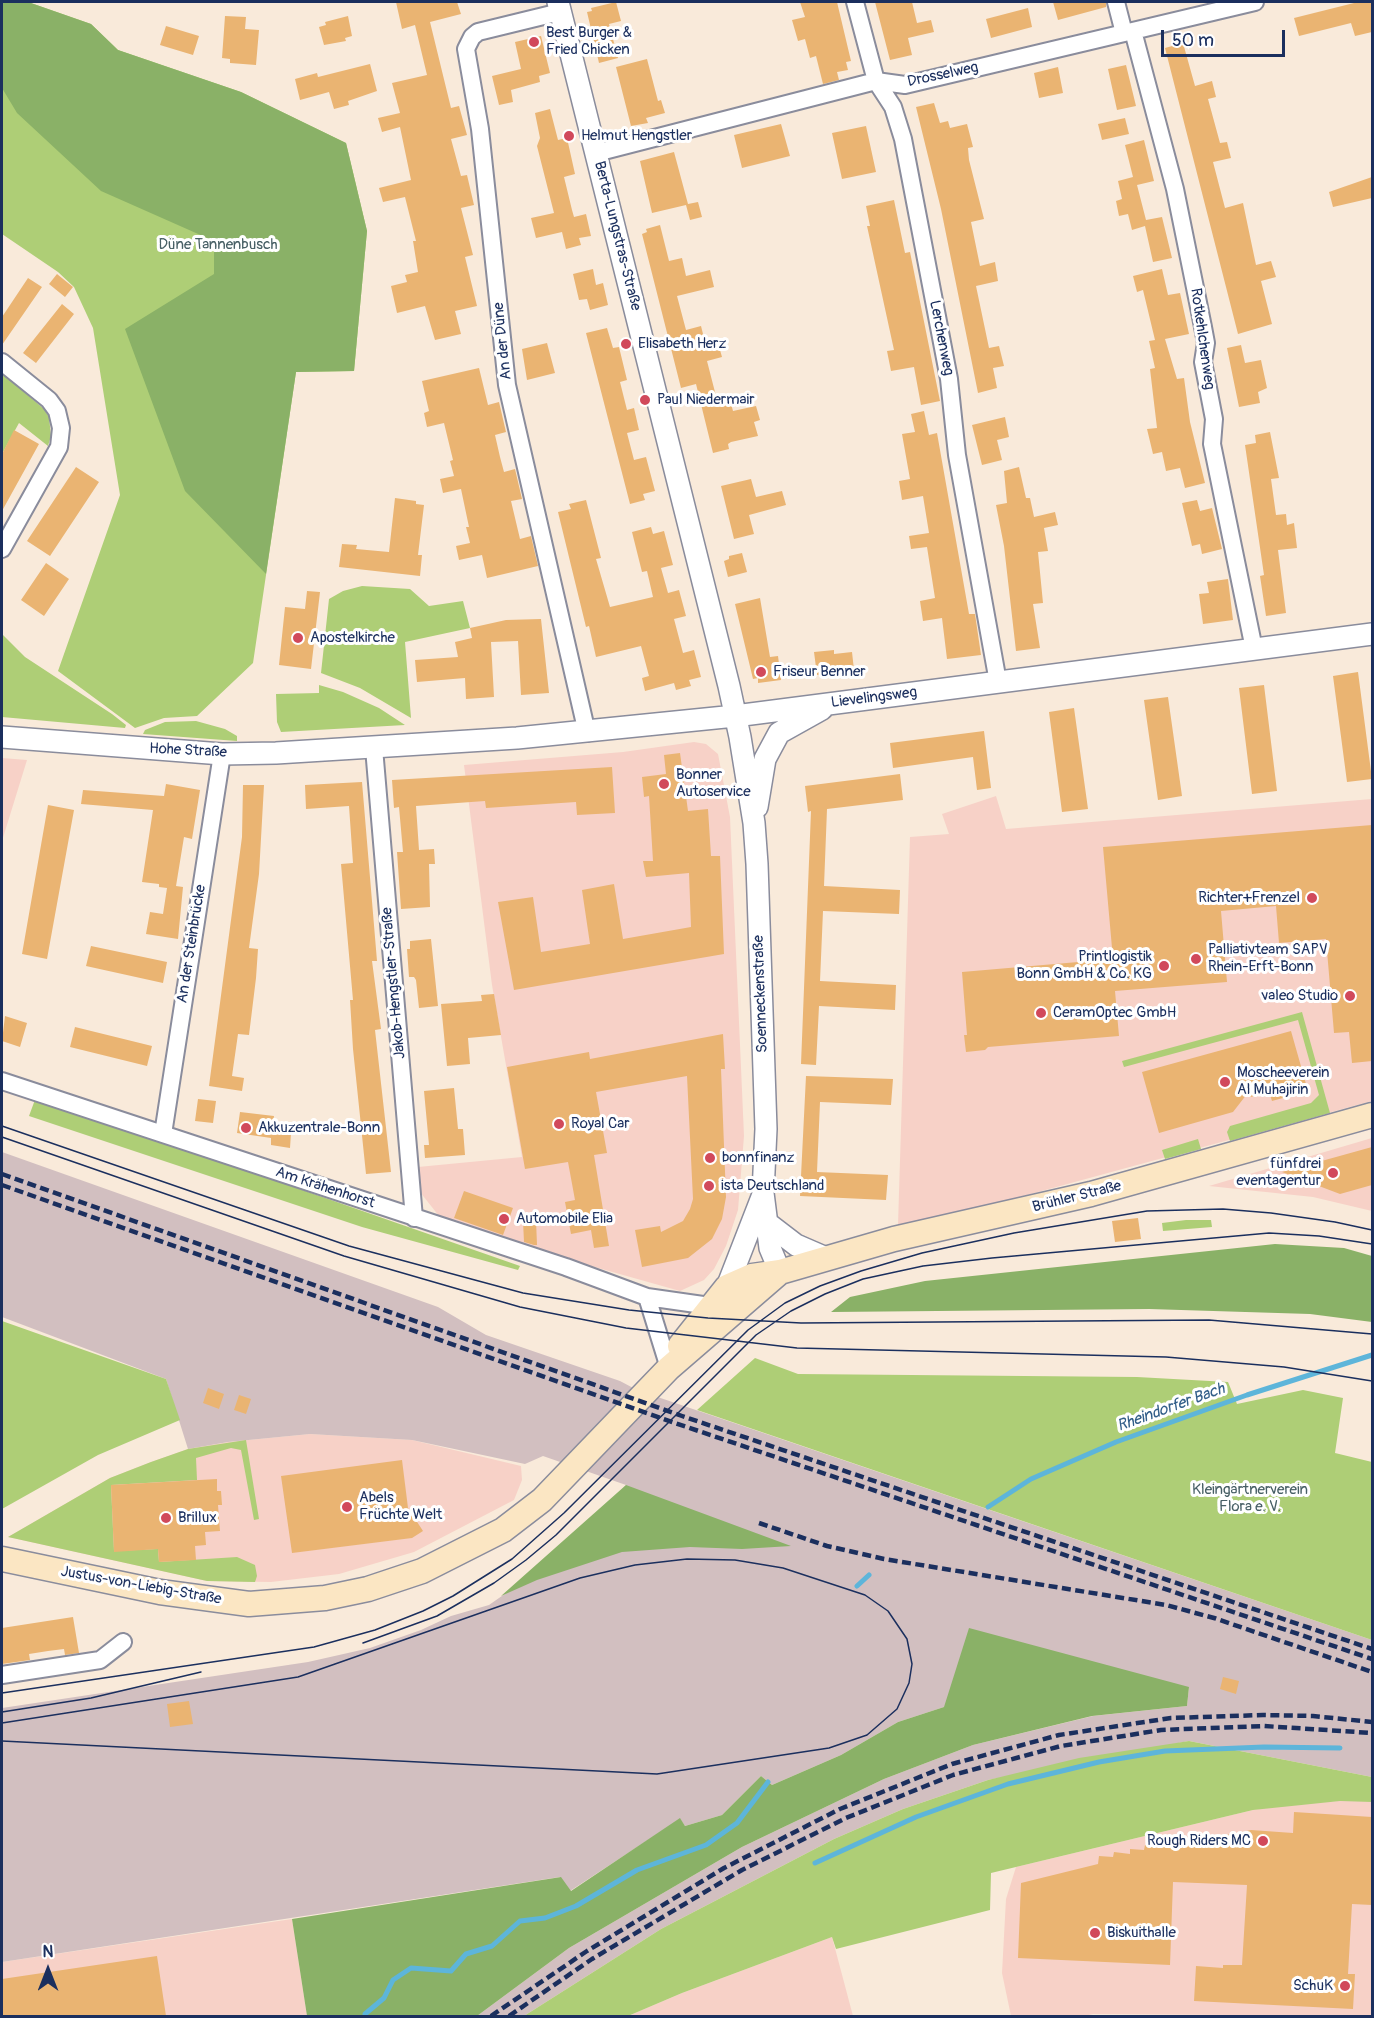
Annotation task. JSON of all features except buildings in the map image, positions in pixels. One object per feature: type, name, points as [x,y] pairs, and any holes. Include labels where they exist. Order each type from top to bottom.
[{"type":"main road","name":"Brühler Straße","points":[[780,1272],[904,1237],[1091,1194],[1372,1115]]},
{"type":"main road","name":"Justus-von-Liebig-Straße","points":[[669,1368],[681,1346],[710,1305],[727,1287],[752,1276],[780,1272]]},
{"type":"main road","name":"Justus-von-Liebig-Straße","points":[[2,1558],[160,1592],[249,1604],[325,1598],[368,1589],[422,1570],[503,1530],[542,1500],[669,1368],[780,1272]]},
{"type":"street","name":"Lerchenweg","points":[[855,2],[876,81],[893,107],[903,139],[949,379],[957,455],[998,682]]},
{"type":"street","name":"Rotkehlchenweg","points":[[1116,2],[1128,32],[1175,189],[1206,343],[1203,362],[1214,418],[1212,444],[1254,649]]},
{"type":"street","name":"Drosselweg","points":[[596,153],[876,81],[905,85],[1255,2]]},
{"type":"street","name":"Berta-Lungstras-Straße","points":[[559,7],[735,716]]},
{"type":"street","name":"An der Düne","points":[[559,7],[478,32],[472,37],[466,49],[481,139],[507,385],[587,733]]},
{"type":"street","points":[[2,362],[49,400],[57,411],[61,428],[59,447],[55,456],[2,549]]},
{"type":"street","name":"Lievelingsweg","points":[[374,748],[587,733],[1372,634]]},
{"type":"street","points":[[754,823],[765,759],[779,733],[833,703]]},
{"type":"street","name":"Soenneckenstraße","points":[[735,716],[754,823],[765,1108],[763,1193],[770,1248],[780,1272]]},
{"type":"street","name":"Hohe Straße","points":[[2,737],[222,754],[374,748]]},
{"type":"street","name":"Jakob-Hengstler-Straße","points":[[374,748],[414,1218]]},
{"type":"street","name":"An der Steinbrücke","points":[[163,1134],[222,754]]},
{"type":"street","name":"Am Krähenhorst","points":[[2,1081],[578,1271],[647,1298],[710,1305]]},
{"type":"street","points":[[727,1287],[763,1193]]},
{"type":"street","points":[[766,1222],[796,1245],[826,1258]]},
{"type":"street","points":[[647,1298],[669,1368]]},
{"type":"street","points":[[2,1675],[99,1660],[123,1642]]},
{"type":"shaded area","points":[[694,742],[706,744],[718,754],[730,817],[744,1136],[738,1210],[726,1246],[714,1269],[704,1280],[680,1291],[538,1251],[439,1216],[420,1192],[418,1167],[522,1157],[492,985],[464,765],[623,752]]},
{"type":"shaded area","points":[[2,758],[27,760],[2,841]]},
{"type":"shaded area","points":[[996,796],[1006,829],[1372,799],[1372,1101],[994,1204],[898,1225],[910,837],[949,834],[942,814]]},
{"type":"shaded area","points":[[1372,1138],[1372,1211],[1313,1197],[1209,1186]]},
{"type":"shaded area","points":[[2,1152],[438,1307],[486,1335],[620,1381],[637,1390],[1372,1640],[1372,1777],[1189,1741],[988,1780],[903,1809],[834,1839],[661,1929],[524,2016],[477,2016],[569,1948],[742,1847],[884,1779],[973,1745],[1093,1716],[1187,1706],[1189,1687],[944,1707],[898,1722],[841,1755],[772,1785],[761,1776],[722,1815],[685,1826],[680,1819],[570,1891],[560,1877],[2,1962],[2,1708],[308,1662],[370,1648],[421,1630],[451,1616],[489,1605],[569,1549],[626,1485],[543,1456],[525,1464],[412,1440],[310,1434],[228,1442],[188,1449],[166,1379],[2,1317]]},
{"type":"shaded area","points":[[310,1434],[412,1440],[521,1466],[522,1480],[514,1500],[414,1552],[339,1574],[271,1582],[207,1581],[8,1537],[110,1478],[188,1449],[228,1442]]},
{"type":"shaded area","points":[[1372,1799],[1372,2016],[1093,2014],[1011,2016],[1002,1973],[1006,1899],[1016,1867],[1253,1810],[1287,1804]]},
{"type":"shaded area","points":[[292,1919],[307,2016],[2,2016],[2,1962]]},
{"type":"shaded area","points":[[832,1937],[853,2016],[628,2016],[682,1993]]},
{"type":"green space","name":"Düne Tannenbusch","points":[[2,2],[28,2],[91,24],[118,50],[241,92],[346,143],[367,231],[354,371],[296,372],[253,663],[197,716],[164,718],[135,728],[58,671],[120,495],[93,328],[74,287],[58,272],[2,234]]},
{"type":"green space","points":[[2,2],[28,2],[91,24],[118,50],[241,92],[346,143],[367,231],[354,371],[296,372],[266,574],[185,491],[125,329],[214,274],[214,241],[101,191],[17,113],[2,88]]},
{"type":"green space","points":[[2,373],[44,409],[49,417],[51,436],[48,446],[19,423],[2,454]]},
{"type":"green space","points":[[362,586],[410,589],[429,606],[463,601],[470,628],[405,642],[411,718],[360,688],[321,673],[329,599],[343,591]]},
{"type":"green space","points":[[2,634],[25,657],[112,714],[126,725],[125,728],[2,717]]},
{"type":"green space","points":[[319,685],[343,692],[379,708],[405,725],[281,732],[277,722],[276,694],[319,693]]},
{"type":"green space","points":[[196,721],[225,729],[237,736],[237,741],[143,734],[145,730],[165,722]]},
{"type":"green space","points":[[1302,1012],[1330,1113],[1230,1141],[1227,1132],[1230,1126],[1311,1103],[1319,1095],[1298,1020],[1124,1067],[1122,1061]]},
{"type":"green space","points":[[36,1097],[520,1266],[518,1270],[362,1227],[29,1116]]},
{"type":"green space","points":[[1198,1139],[1201,1149],[1165,1159],[1162,1150]]},
{"type":"green space","points":[[1211,1220],[1212,1227],[1163,1231],[1162,1223]]},
{"type":"green space","points":[[1275,1244],[1344,1248],[1372,1256],[1372,1322],[1310,1314],[1149,1309],[831,1312],[850,1297],[925,1281]]},
{"type":"green space","points":[[2,1321],[166,1379],[180,1420],[98,1455],[2,1509]]},
{"type":"green space","name":"Kleingärtnerverein Flora e. V.","points":[[755,1358],[798,1374],[1137,1377],[1228,1382],[1237,1404],[1303,1390],[1343,1398],[1335,1453],[1372,1462],[1372,1640],[697,1410]]},
{"type":"green space","points":[[246,1440],[259,1519],[254,1520],[241,1450],[231,1448],[196,1458],[197,1480],[111,1485],[114,1551],[158,1549],[159,1562],[237,1557],[255,1565],[257,1576],[255,1582],[207,1581],[8,1537],[110,1478],[188,1449]]},
{"type":"green space","points":[[626,1485],[791,1546],[742,1549],[690,1547],[622,1552],[537,1580],[501,1596]]},
{"type":"green space","points":[[969,1628],[1189,1687],[1187,1706],[1092,1716],[973,1745],[884,1779],[742,1847],[569,1948],[477,2016],[307,2016],[292,1919],[561,1877],[571,1891],[680,1818],[685,1826],[722,1815],[761,1776],[772,1785],[841,1755],[898,1722],[944,1707]]},
{"type":"green space","points":[[1189,1741],[1372,1777],[1372,1802],[1340,1801],[1253,1810],[991,1873],[990,1910],[836,1949],[832,1937],[682,1993],[628,2016],[524,2016],[661,1929],[834,1839],[903,1809],[988,1780],[1079,1758]]},
{"type":"waterway","name":"Rheindorfer Bach","points":[[988,1507],[1031,1479],[1116,1442],[1247,1395],[1372,1355]]},
{"type":"waterway","points":[[857,1586],[869,1575]]},
{"type":"waterway","points":[[815,1863],[916,1817],[1008,1784],[1099,1762],[1165,1751],[1264,1747],[1340,1748]]},
{"type":"waterway","points":[[365,2016],[384,1998],[393,1980],[411,1968],[451,1971],[466,1954],[492,1946],[520,1921],[545,1918],[576,1906],[637,1870],[706,1845],[737,1823],[768,1782]]},
{"type":"tram line","points":[[2,1126],[349,1246],[523,1293],[629,1310],[708,1318],[801,1323],[1209,1320],[1372,1334]]},
{"type":"tram line","points":[[2,1137],[344,1256],[520,1307],[626,1328],[797,1348],[1166,1357],[1284,1367],[1372,1381]]},
{"type":"tram line","points":[[2,1693],[314,1647],[375,1630],[423,1611],[453,1596],[512,1559],[564,1513],[748,1330],[785,1303],[820,1286],[861,1271],[922,1253],[1014,1233],[1147,1211],[1223,1209],[1271,1213],[1372,1230]]},
{"type":"tram line","points":[[363,1643],[437,1616],[494,1583],[526,1560],[556,1535],[756,1335],[791,1311],[825,1294],[863,1279],[923,1266],[992,1258],[1269,1233],[1319,1236],[1372,1244]]},
{"type":"tram line","points":[[2,1723],[298,1677],[580,1578],[635,1565],[687,1559],[735,1560],[783,1568],[865,1595],[888,1611],[907,1639],[912,1664],[909,1683],[897,1709],[867,1735],[829,1748],[657,1774],[2,1741]]},
{"type":"tram line","points":[[2,1712],[91,1698],[201,1672]]},
{"type":"railway","points":[[2,1174],[682,1416],[1372,1649]]},
{"type":"railway","points":[[2,1185],[675,1423],[1372,1659]]},
{"type":"railway","points":[[759,1523],[827,1546],[884,1559],[1166,1605],[1214,1618],[1372,1672]]},
{"type":"railway","points":[[491,2016],[587,1951],[724,1868],[840,1809],[952,1764],[1059,1735],[1171,1718],[1263,1715],[1313,1716],[1372,1722]]},
{"type":"railway","points":[[509,2016],[592,1959],[742,1870],[846,1818],[953,1775],[1061,1746],[1161,1730],[1264,1726],[1372,1733]]},
{"type":"place","name":"Best Burger & Fried Chicken","points":[[534,42]]},
{"type":"place","name":"Helmut Hengstler","points":[[569,136]]},
{"type":"place","name":"Elisabeth Herz","points":[[626,344]]},
{"type":"place","name":"Paul Niedermair","points":[[645,400]]},
{"type":"place","name":"Apostelkirche","points":[[298,638]]},
{"type":"place","name":"Friseur Benner","points":[[761,672]]},
{"type":"place","name":"Bonner Autoservice","points":[[664,784]]},
{"type":"place","name":"Richter+Frenzel","points":[[1312,898]]},
{"type":"place","name":"Palliativteam SAPV Rhein-Erft-Bonn","points":[[1196,959]]},
{"type":"place","name":"Printlogistik Bonn GmbH & Co. KG","points":[[1164,966]]},
{"type":"place","name":"valeo Studio","points":[[1350,996]]},
{"type":"place","name":"CeramOptec GmbH","points":[[1041,1013]]},
{"type":"place","name":"Moscheeverein Al Muhajirin","points":[[1225,1082]]},
{"type":"place","name":"Royal Car","points":[[559,1124]]},
{"type":"place","name":"Akkuzentrale-Bonn","points":[[246,1128]]},
{"type":"place","name":"bonnfinanz","points":[[710,1158]]},
{"type":"place","name":"fünfdrei eventagentur","points":[[1333,1173]]},
{"type":"place","name":"ista Deutschland","points":[[709,1186]]},
{"type":"place","name":"Automobile Elia","points":[[504,1219]]},
{"type":"place","name":"Abels Früchte Welt","points":[[347,1507]]},
{"type":"place","name":"Brillux","points":[[166,1518]]},
{"type":"place","name":"Rough Riders MC","points":[[1263,1841]]},
{"type":"place","name":"Biskuithalle","points":[[1095,1933]]},
{"type":"place","name":"SchuK","points":[[1345,1986]]}]
